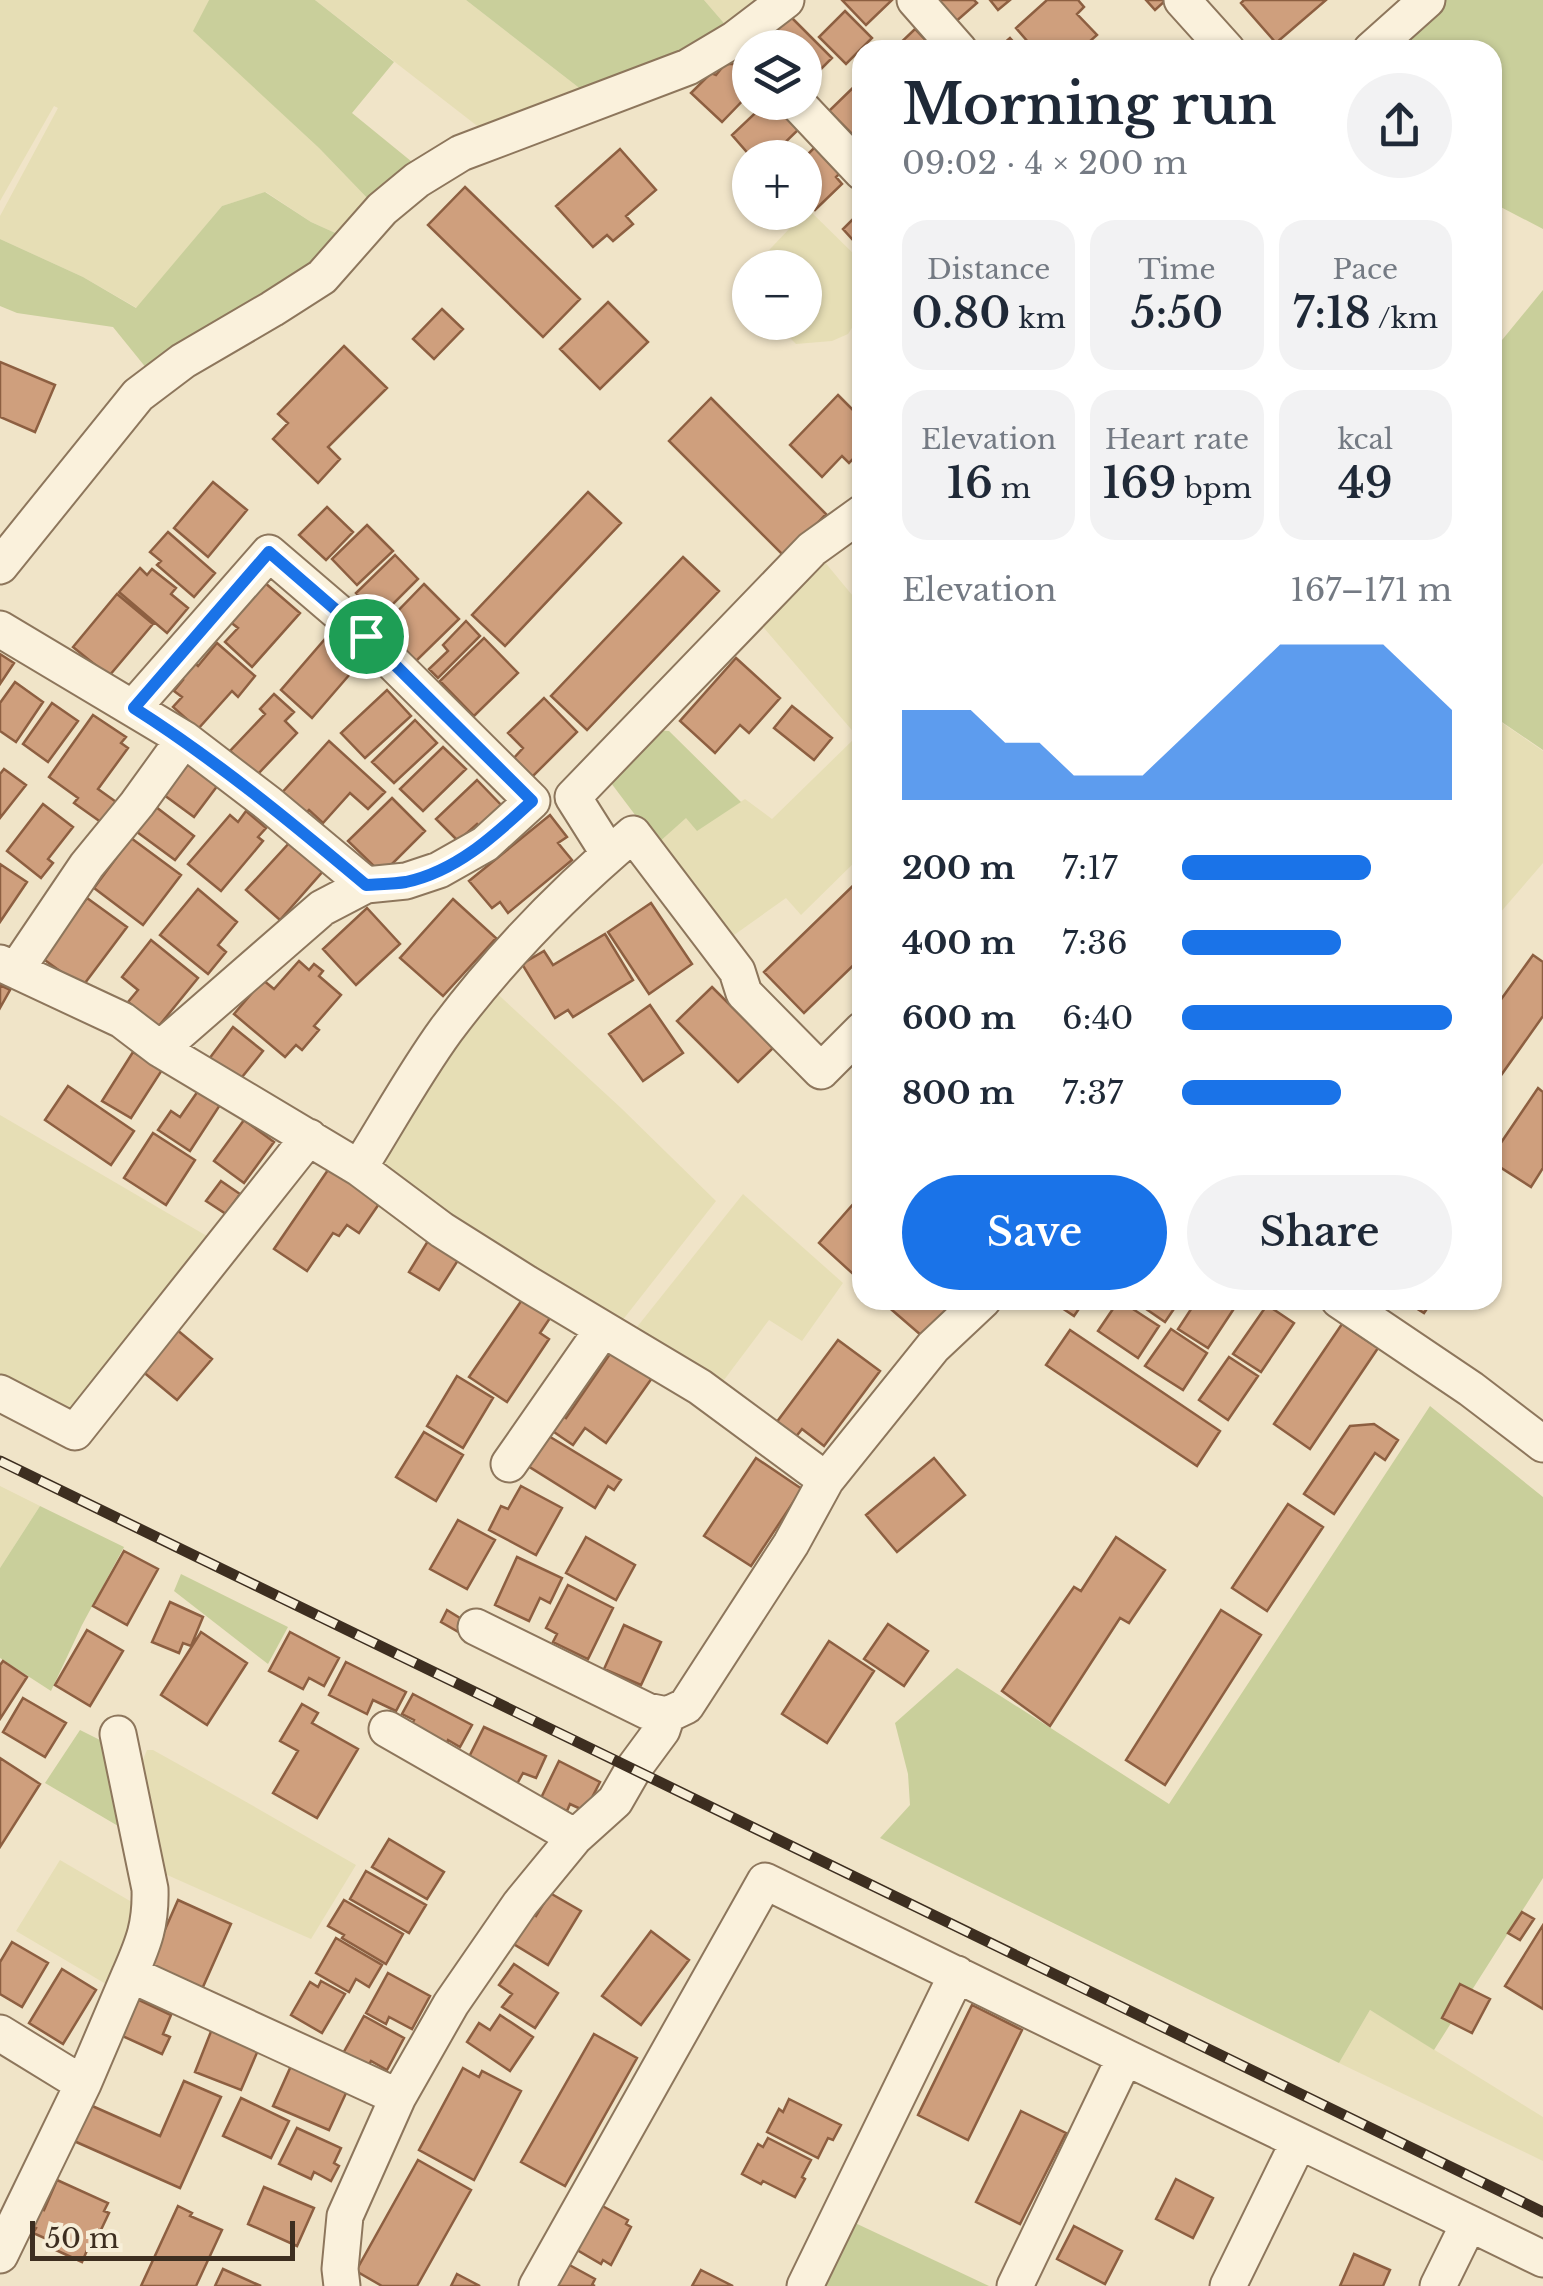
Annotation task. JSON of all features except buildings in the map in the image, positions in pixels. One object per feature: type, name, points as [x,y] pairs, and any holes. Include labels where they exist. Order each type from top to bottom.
[{"type":"street","points":[[758,30],[786,0]]},
{"type":"street","points":[[915,0],[950,40]]},
{"type":"street","points":[[1182,0],[1218,40]]},
{"type":"street","points":[[1382,40],[1426,0]]},
{"type":"street","points":[[0,566],[16,518],[138,395],[183,360],[322,276],[382,209],[417,180],[461,154],[732,51]]},
{"type":"street","points":[[813,120],[852,161]]},
{"type":"street","points":[[608,854],[573,797],[812,550],[852,521]]},
{"type":"street","points":[[134,708],[269,552],[366,636],[532,801],[485,844],[440,870],[406,882],[366,885],[322,908],[160,1049]]},
{"type":"street","points":[[0,629],[184,740],[366,885]]},
{"type":"street","points":[[184,740],[138,804],[8,966],[122,1020],[160,1049],[309,1136],[442,1230],[700,1387],[826,1480]]},
{"type":"street","points":[[359,1168],[444,1033],[503,958],[633,834],[737,971],[744,993],[821,1071],[852,1040]]},
{"type":"street","points":[[0,1393],[75,1432],[309,1136]]},
{"type":"street","points":[[476,1627],[647,1711],[667,1715],[686,1706],[792,1544],[826,1480],[933,1347],[972,1310]]},
{"type":"street","points":[[1354,1310],[1471,1389],[1543,1444]]},
{"type":"street","points":[[509,1464],[603,1329]]},
{"type":"street","points":[[342,2286],[345,2216],[398,2097],[451,2004],[520,1904],[575,1837],[616,1801],[662,1730],[667,1715]]},
{"type":"street","points":[[387,1729],[575,1837]]},
{"type":"street","points":[[0,2255],[83,2084],[147,1936],[150,1889],[118,1734]]},
{"type":"street","points":[[537,2286],[765,1880],[1543,2259]]},
{"type":"street","points":[[130,1974],[398,2097]]},
{"type":"street","points":[[805,2286],[958,1974]]},
{"type":"street","points":[[0,2033],[83,2084]]},
{"type":"street","points":[[1015,2286],[1125,2058]]},
{"type":"street","points":[[1228,2286],[1299,2141]]},
{"type":"street","points":[[1438,2286],[1468,2223]]},
{"type":"shaded area","points":[[0,0],[209,0],[194,31],[371,202],[342,236],[311,222],[266,192],[222,206],[137,308],[83,277],[0,239],[0,216],[58,108],[54,106],[0,201]]},
{"type":"shaded area","points":[[315,0],[466,0],[587,94],[485,132]]},
{"type":"shaded area","points":[[704,0],[766,0],[729,29]]},
{"type":"shaded area","points":[[822,223],[852,252],[852,328],[848,334],[832,341],[796,344],[792,340],[822,340],[822,250],[769,250],[788,230],[822,230]]},
{"type":"shaded area","points":[[819,555],[852,595],[852,730],[758,621]]},
{"type":"shaded area","points":[[1502,723],[1543,751],[1543,863],[1502,911]]},
{"type":"shaded area","points":[[852,741],[852,865],[801,915],[786,898],[727,940],[657,844],[686,817],[697,830],[745,799],[772,819]]},
{"type":"shaded area","points":[[490,987],[716,1201],[618,1326],[435,1212],[373,1161]]},
{"type":"shaded area","points":[[0,1115],[212,1239],[65,1415],[0,1383]]},
{"type":"shaded area","points":[[743,1194],[843,1283],[802,1341],[769,1320],[718,1388],[633,1332]]},
{"type":"shaded area","points":[[0,1486],[40,1506],[0,1568]]},
{"type":"shaded area","points":[[147,1750],[356,1865],[311,1939],[156,1870],[136,1776]]},
{"type":"shaded area","points":[[60,1860],[142,1908],[111,1987],[16,1931]]},
{"type":"shaded area","points":[[1370,2010],[1543,2117],[1543,2161],[1339,2063]]},
{"type":"green space","points":[[209,0],[315,0],[394,62],[352,113],[417,166],[371,202],[193,31]]},
{"type":"green space","points":[[466,0],[704,0],[729,29],[587,94]]},
{"type":"green space","points":[[1442,0],[1543,0],[1543,229],[1502,208],[1502,40],[1396,40]]},
{"type":"green space","points":[[265,192],[311,222],[342,236],[308,272],[147,369],[113,327],[17,313],[0,306],[0,239],[83,277],[136,308],[222,206]]},
{"type":"green space","points":[[1543,290],[1543,750],[1502,722],[1502,340]]},
{"type":"green space","points":[[655,730],[669,731],[741,802],[697,831],[686,818],[657,844],[608,779]]},
{"type":"green space","points":[[1430,1406],[1543,1497],[1543,1878],[1434,2050],[1370,2010],[1339,2063],[880,1838],[910,1805],[908,1774],[895,1723],[957,1668],[1169,1804]]},
{"type":"green space","points":[[40,1506],[124,1547],[51,1691],[0,1658],[0,1568]]},
{"type":"green space","points":[[181,1574],[288,1627],[268,1664],[174,1591]]},
{"type":"green space","points":[[80,1730],[102,1741],[130,1833],[45,1783]]},
{"type":"green space","points":[[853,2222],[989,2286],[821,2286]]},
{"type":"railway","points":[[0,1461],[1543,2212]]},
{"type":"route","points":[[269,552],[366,636],[532,801],[485,844],[440,870],[406,882],[366,885],[269,804],[134,708],[269,552]]}]
